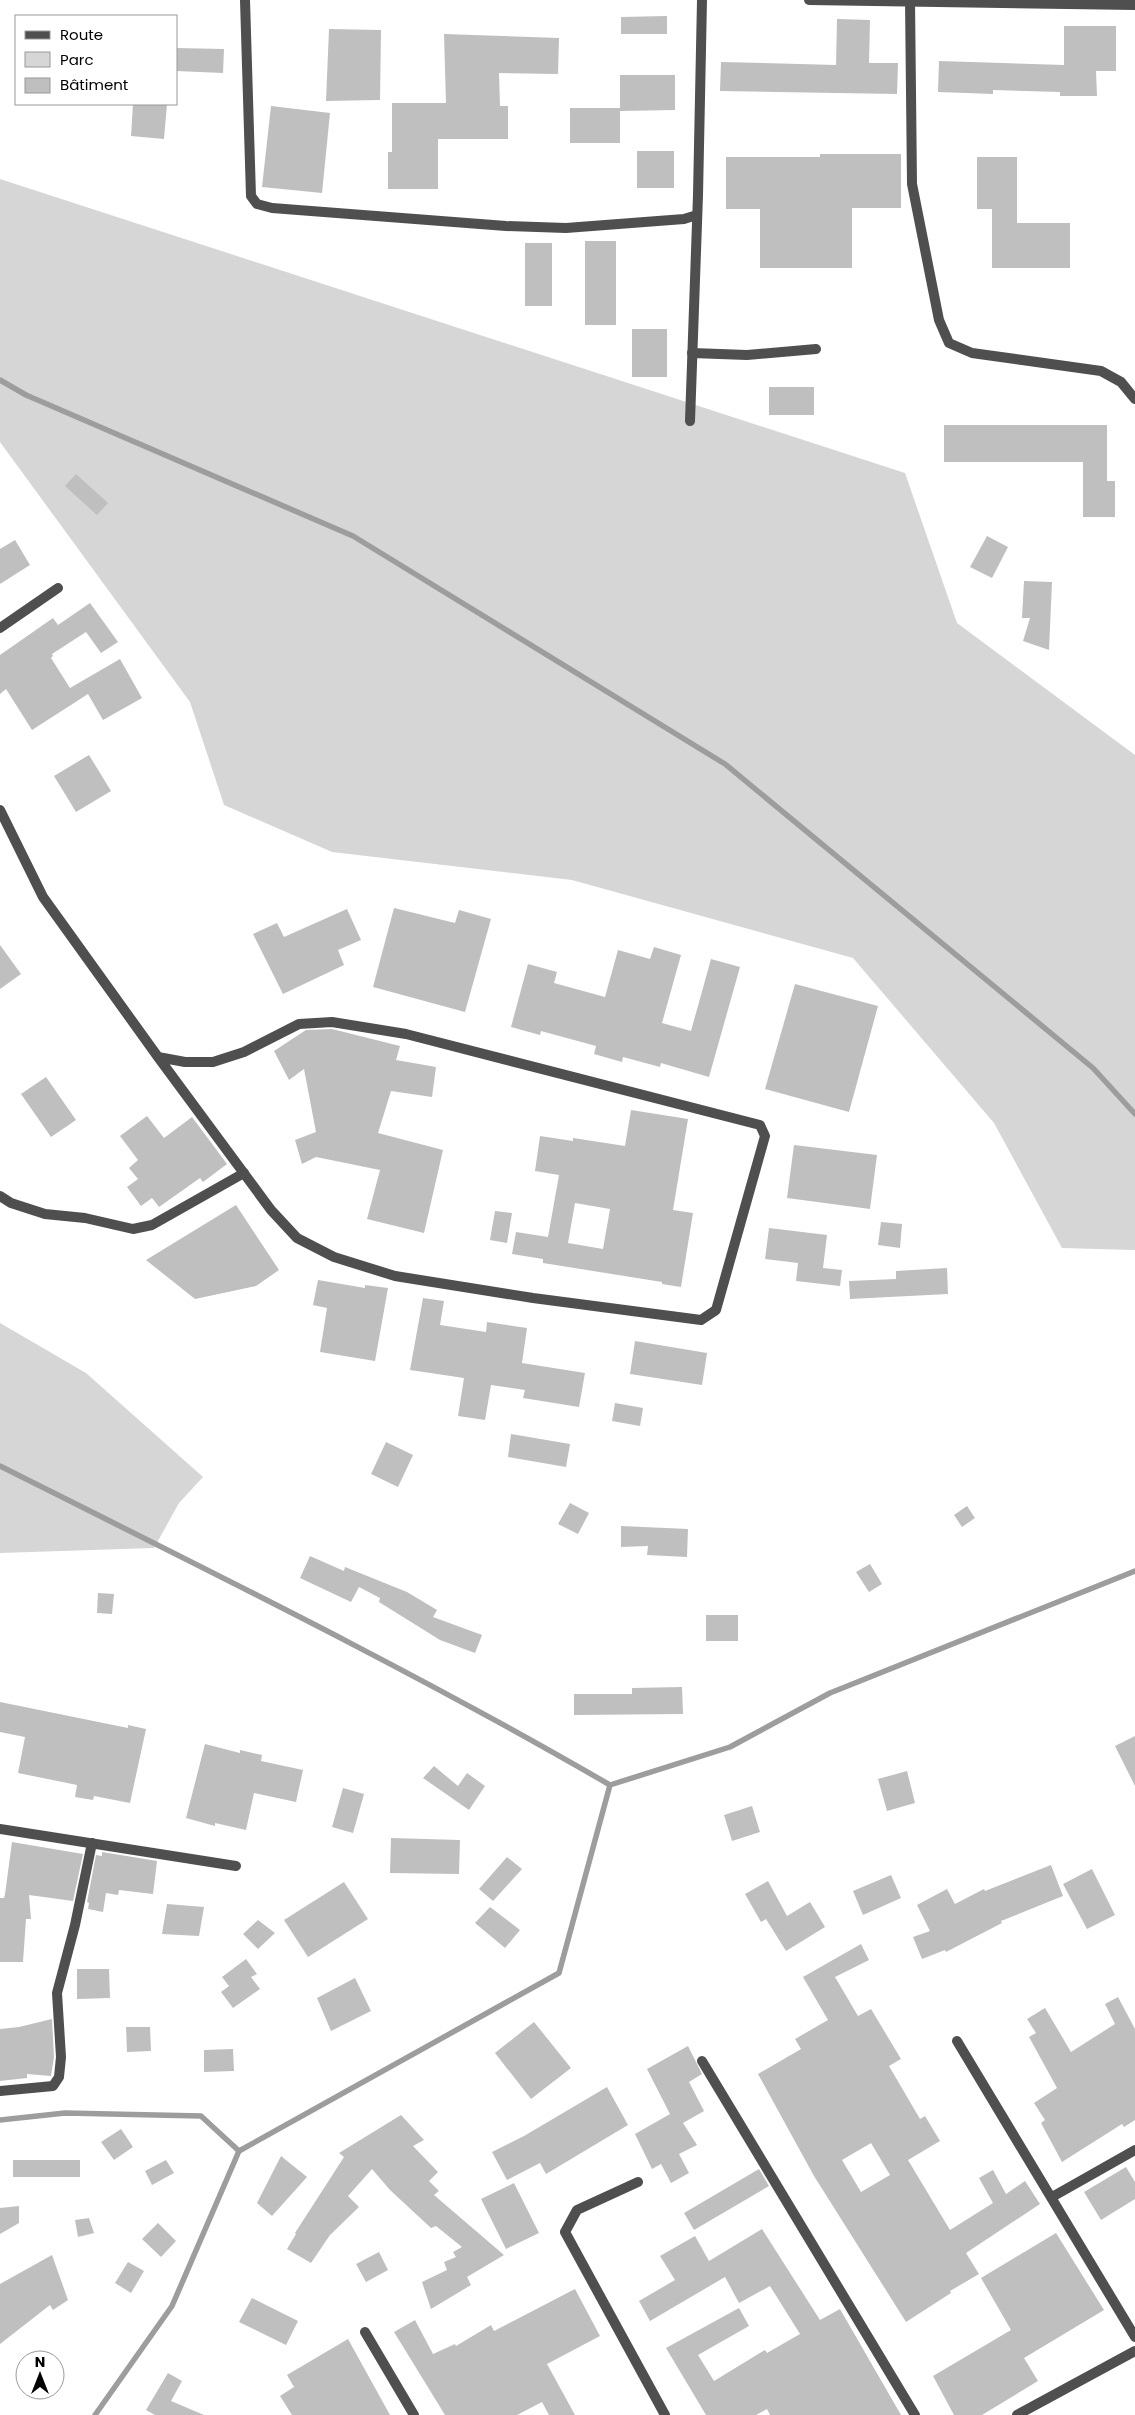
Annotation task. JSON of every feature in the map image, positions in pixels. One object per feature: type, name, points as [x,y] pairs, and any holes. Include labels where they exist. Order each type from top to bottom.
[{"type":"street","points":[[245,0],[251,196],[257,204],[272,208],[506,226],[566,228],[684,218],[697,215]]},
{"type":"street","points":[[690,421],[702,0]]},
{"type":"street","points":[[809,0],[1135,5]]},
{"type":"street","points":[[910,1],[912,184],[939,320],[949,343],[972,353],[1101,372],[1121,382],[1135,399]]},
{"type":"street","points":[[692,353],[747,355],[816,350]]},
{"type":"street","points":[[0,628],[58,588]]},
{"type":"street","points":[[0,810],[43,897],[158,1057],[271,1210],[296,1238],[334,1257],[395,1276],[533,1298],[701,1320],[716,1310],[765,1136],[760,1126],[406,1034],[332,1022],[299,1024],[244,1052],[213,1062],[185,1062],[158,1057]]},
{"type":"street","points":[[0,1196],[11,1203],[45,1214],[85,1218],[133,1229],[152,1225],[244,1173]]},
{"type":"street","points":[[0,1829],[236,1866]]},
{"type":"street","points":[[0,2091],[52,2086],[59,2077],[61,2057],[57,1993],[75,1925],[92,1843]]},
{"type":"street","points":[[957,2041],[1135,2337]]},
{"type":"street","points":[[702,2061],[915,2415]]},
{"type":"street","points":[[1052,2197],[1135,2150]]},
{"type":"street","points":[[638,2182],[577,2210],[566,2232],[665,2415]]},
{"type":"street","points":[[365,2332],[414,2415]]},
{"type":"street","points":[[1017,2415],[1135,2351]]},
{"type":"green space","points":[[0,179],[905,473],[957,623],[1135,755],[1135,1250],[1062,1248],[994,1123],[853,958],[572,880],[332,852],[224,805],[190,702],[0,442]]},
{"type":"green space","points":[[0,1323],[86,1373],[203,1477],[179,1503],[154,1548],[0,1553]]},
{"type":"building","points":[[667,16],[667,34],[621,34],[621,17]]},
{"type":"building","points":[[837,19],[870,20],[869,63],[898,63],[897,94],[720,91],[721,62],[836,65]]},
{"type":"building","points":[[1064,26],[1116,26],[1116,71],[1096,71],[1097,96],[1060,96],[1060,92],[993,90],[993,94],[938,92],[939,61],[1064,65]]},
{"type":"building","points":[[329,29],[381,30],[380,100],[326,101]]},
{"type":"building","points":[[444,34],[559,38],[558,74],[499,73],[500,106],[508,106],[508,139],[438,139],[438,189],[388,189],[388,152],[392,152],[392,103],[446,103]]},
{"type":"building","points":[[178,48],[224,49],[223,73],[178,71]]},
{"type":"building","points":[[620,75],[675,75],[675,110],[620,111],[620,143],[570,143],[570,108],[620,108]]},
{"type":"building","points":[[133,105],[167,105],[164,139],[131,136]]},
{"type":"building","points":[[271,106],[330,113],[322,193],[262,187]]},
{"type":"building","points":[[637,151],[674,151],[674,188],[637,188]]},
{"type":"building","points":[[820,154],[901,154],[901,208],[852,208],[852,268],[760,268],[760,209],[726,209],[726,157],[820,157]]},
{"type":"building","points":[[977,157],[1017,157],[1017,223],[1070,223],[1070,268],[992,268],[992,209],[977,209]]},
{"type":"building","points":[[585,241],[616,241],[616,325],[585,325]]},
{"type":"building","points":[[525,243],[552,243],[552,306],[525,306]]},
{"type":"building","points":[[632,329],[667,329],[667,377],[632,377]]},
{"type":"building","points":[[769,387],[814,387],[814,415],[769,415]]},
{"type":"building","points":[[944,425],[1107,425],[1107,481],[1115,481],[1115,517],[1083,517],[1083,462],[944,462]]},
{"type":"building","points":[[76,474],[108,503],[97,515],[65,486]]},
{"type":"building","points":[[987,536],[1008,547],[992,578],[970,567]]},
{"type":"building","points":[[15,540],[30,565],[0,584],[0,549]]},
{"type":"building","points":[[1024,581],[1052,582],[1049,650],[1023,641],[1030,618],[1022,618]]},
{"type":"building","points":[[90,603],[118,642],[101,653],[86,632],[52,654],[51,658],[70,688],[120,659],[142,698],[103,720],[88,694],[32,730],[6,689],[0,694],[0,655],[53,618],[58,625]]},
{"type":"building","points":[[89,755],[111,791],[76,812],[54,776]]},
{"type":"building","points":[[394,908],[455,923],[459,910],[491,919],[465,1012],[373,987]]},
{"type":"building","points":[[347,909],[361,940],[338,950],[344,965],[283,994],[253,934],[277,923],[284,937]]},
{"type":"building","points":[[0,945],[21,974],[0,989]]},
{"type":"building","points":[[654,947],[681,955],[662,1023],[691,1031],[711,959],[740,967],[709,1077],[661,1063],[660,1067],[623,1057],[622,1062],[594,1054],[596,1046],[541,1031],[540,1035],[511,1027],[528,964],[557,972],[554,983],[605,997],[618,950],[650,959]]},
{"type":"building","points":[[795,984],[878,1006],[849,1112],[765,1089]]},
{"type":"building","points":[[332,1029],[400,1046],[396,1060],[436,1067],[432,1097],[391,1091],[378,1133],[443,1150],[424,1233],[367,1219],[380,1170],[316,1157],[302,1164],[295,1140],[316,1132],[304,1069],[289,1080],[274,1051],[306,1030]]},
{"type":"building","points":[[46,1077],[76,1120],[51,1137],[21,1094]]},
{"type":"building","points":[[631,1110],[688,1119],[673,1210],[693,1213],[681,1287],[662,1284],[662,1282],[543,1263],[543,1259],[512,1254],[516,1232],[548,1237],[559,1175],[535,1171],[540,1136],[573,1141],[573,1138],[625,1146]],"holes":[[[575,1203],[610,1209],[603,1249],[568,1243]]]},
{"type":"building","points":[[147,1116],[164,1138],[192,1117],[227,1164],[203,1182],[200,1178],[159,1207],[152,1198],[141,1206],[127,1187],[138,1179],[129,1168],[138,1160],[120,1136]]},
{"type":"building","points":[[794,1145],[877,1155],[870,1209],[787,1198]]},
{"type":"building","points":[[236,1205],[279,1270],[256,1286],[195,1299],[146,1260]]},
{"type":"building","points":[[495,1211],[512,1213],[507,1243],[490,1240]]},
{"type":"building","points":[[881,1222],[902,1224],[900,1248],[878,1245]]},
{"type":"building","points":[[769,1228],[827,1235],[823,1268],[842,1270],[840,1286],[796,1281],[798,1263],[765,1259]]},
{"type":"building","points":[[947,1268],[948,1294],[850,1299],[849,1281],[896,1279],[896,1271]]},
{"type":"building","points":[[318,1280],[365,1288],[365,1285],[388,1288],[375,1361],[320,1352],[327,1308],[313,1305]]},
{"type":"building","points":[[423,1298],[444,1301],[440,1325],[486,1332],[487,1322],[527,1328],[522,1363],[585,1373],[579,1407],[523,1398],[525,1390],[491,1385],[485,1420],[458,1416],[464,1378],[410,1370]]},
{"type":"building","points":[[635,1341],[707,1353],[702,1385],[630,1374]]},
{"type":"building","points":[[615,1403],[643,1408],[640,1426],[612,1421]]},
{"type":"building","points":[[511,1434],[570,1444],[566,1467],[508,1457]]},
{"type":"building","points":[[386,1442],[413,1455],[398,1487],[371,1474]]},
{"type":"building","points":[[570,1503],[589,1513],[578,1534],[558,1524]]},
{"type":"building","points":[[967,1506],[975,1518],[962,1527],[954,1515]]},
{"type":"building","points":[[621,1526],[688,1529],[687,1557],[647,1555],[648,1546],[621,1547]]},
{"type":"building","points":[[310,1556],[344,1571],[345,1567],[407,1592],[437,1610],[433,1617],[482,1635],[475,1653],[440,1640],[379,1602],[380,1598],[359,1587],[351,1602],[300,1578]]},
{"type":"building","points":[[870,1564],[882,1584],[869,1592],[856,1572]]},
{"type":"building","points":[[98,1593],[114,1594],[112,1614],[97,1613]]},
{"type":"building","points":[[706,1615],[738,1615],[738,1641],[706,1641]]},
{"type":"building","points":[[682,1687],[683,1714],[574,1715],[574,1694],[632,1694],[632,1688]]},
{"type":"building","points":[[0,1702],[128,1728],[128,1725],[146,1729],[130,1803],[94,1796],[93,1800],[75,1797],[77,1785],[18,1773],[25,1737],[0,1732]]},
{"type":"building","points":[[1135,1736],[1135,1786],[1115,1746]]},
{"type":"building","points":[[205,1744],[240,1753],[240,1750],[262,1755],[261,1761],[303,1770],[296,1802],[254,1793],[246,1830],[215,1823],[215,1826],[186,1818]]},
{"type":"building","points":[[434,1766],[458,1786],[467,1773],[485,1786],[469,1810],[423,1778]]},
{"type":"building","points":[[907,1771],[915,1803],[887,1811],[878,1779]]},
{"type":"building","points":[[343,1788],[364,1794],[353,1833],[332,1827]]},
{"type":"building","points":[[752,1806],[760,1832],[732,1841],[724,1815]]},
{"type":"building","points":[[391,1838],[460,1840],[459,1874],[390,1873]]},
{"type":"building","points":[[12,1842],[83,1854],[73,1901],[29,1895],[31,1919],[26,1919],[23,1962],[0,1962],[0,1898],[4,1898],[5,1894]]},
{"type":"building","points":[[102,1852],[157,1861],[153,1894],[119,1890],[118,1895],[106,1893],[103,1912],[88,1909],[89,1903],[87,1902],[96,1855],[102,1856]]},
{"type":"building","points":[[507,1857],[522,1869],[493,1901],[479,1889]]},
{"type":"building","points":[[1051,1865],[1063,1896],[1001,1921],[1002,1923],[946,1952],[945,1950],[922,1959],[913,1937],[930,1931],[917,1905],[947,1889],[955,1904],[984,1889],[985,1891]]},
{"type":"building","points":[[1092,1869],[1115,1915],[1087,1929],[1063,1884]]},
{"type":"building","points":[[891,1875],[901,1898],[863,1915],[853,1891]]},
{"type":"building","points":[[768,1881],[787,1916],[810,1902],[825,1927],[786,1951],[766,1919],[761,1922],[745,1894]]},
{"type":"building","points":[[344,1882],[368,1919],[308,1957],[284,1920]]},
{"type":"building","points":[[167,1904],[204,1907],[199,1936],[162,1934]]},
{"type":"building","points":[[490,1907],[520,1930],[505,1948],[475,1923]]},
{"type":"building","points":[[258,1920],[275,1933],[258,1949],[243,1934]]},
{"type":"building","points":[[861,1944],[869,1960],[835,1977],[858,2016],[871,2009],[901,2059],[889,2066],[920,2119],[925,2116],[940,2141],[908,2160],[950,2230],[993,2203],[979,2178],[993,2170],[1006,2194],[1025,2181],[1040,2204],[966,2253],[979,2274],[950,2291],[951,2293],[906,2322],[814,2176],[758,2074],[801,2049],[795,2039],[828,2020],[803,1977]],"holes":[[[871,2143],[890,2175],[861,2192],[842,2160]]]},
{"type":"building","points":[[246,1959],[257,1974],[251,1977],[260,1989],[233,2008],[221,1992],[229,1986],[222,1977]]},
{"type":"building","points":[[77,1969],[109,1969],[110,1998],[77,1999]]},
{"type":"building","points":[[355,1978],[371,2011],[331,2031],[317,1998]]},
{"type":"building","points":[[1118,1997],[1135,2029],[1135,2120],[1124,2127],[1122,2124],[1062,2162],[1041,2123],[1045,2120],[1034,2103],[1057,2088],[1029,2037],[1036,2033],[1027,2019],[1045,2008],[1071,2052],[1115,2024],[1105,2004]]},
{"type":"building","points":[[52,2019],[54,2057],[51,2076],[27,2074],[27,2078],[0,2081],[0,2029],[19,2027]]},
{"type":"building","points":[[534,2022],[571,2068],[531,2099],[495,2053]]},
{"type":"building","points":[[126,2027],[150,2027],[151,2051],[127,2052]]},
{"type":"building","points":[[688,2046],[702,2074],[689,2082],[704,2111],[683,2123],[697,2145],[679,2154],[689,2173],[671,2183],[661,2164],[652,2169],[635,2134],[670,2114],[647,2069]]},
{"type":"building","points":[[233,2049],[234,2071],[204,2072],[204,2050]]},
{"type":"building","points":[[607,2087],[628,2125],[546,2174],[540,2163],[507,2180],[492,2152],[524,2136]]},
{"type":"building","points":[[401,2115],[424,2140],[413,2146],[438,2172],[429,2181],[439,2191],[434,2195],[504,2255],[467,2277],[471,2285],[431,2309],[422,2282],[447,2270],[444,2262],[456,2257],[453,2252],[462,2247],[436,2226],[431,2228],[390,2190],[372,2169],[348,2196],[359,2207],[330,2235],[311,2263],[287,2249],[295,2233],[344,2157],[339,2153]]},
{"type":"building","points":[[121,2129],[133,2147],[114,2160],[101,2142]]},
{"type":"building","points":[[281,2156],[307,2177],[272,2216],[257,2203]]},
{"type":"building","points":[[13,2160],[80,2160],[80,2177],[13,2177]]},
{"type":"building","points":[[166,2160],[174,2173],[152,2185],[145,2171]]},
{"type":"building","points":[[1126,2167],[1135,2182],[1135,2199],[1101,2220],[1084,2192]]},
{"type":"building","points":[[759,2169],[769,2186],[694,2230],[684,2213]]},
{"type":"building","points":[[514,2183],[539,2233],[506,2249],[481,2199]]},
{"type":"building","points":[[19,2206],[19,2223],[0,2234],[0,2208]]},
{"type":"building","points":[[89,2218],[94,2233],[78,2237],[75,2220]]},
{"type":"building","points":[[158,2223],[176,2241],[161,2257],[142,2239]]},
{"type":"building","points":[[762,2229],[820,2320],[840,2309],[901,2415],[770,2415],[767,2409],[756,2415],[706,2415],[666,2348],[739,2308],[749,2326],[698,2355],[714,2381],[765,2350],[767,2353],[800,2334],[770,2286],[739,2303],[725,2277],[650,2321],[639,2301],[675,2280],[660,2256],[695,2236],[709,2261]]},
{"type":"building","points":[[1056,2233],[1104,2310],[1024,2358],[1038,2381],[982,2415],[954,2415],[933,2376],[1011,2330],[981,2278]]},
{"type":"building","points":[[379,2252],[388,2270],[366,2282],[356,2264]]},
{"type":"building","points":[[52,2255],[68,2300],[53,2310],[50,2305],[0,2344],[0,2284]]},
{"type":"building","points":[[128,2262],[144,2271],[131,2293],[115,2283]]},
{"type":"building","points":[[575,2289],[600,2336],[547,2364],[575,2415],[549,2415],[542,2402],[517,2415],[445,2415],[394,2332],[415,2320],[433,2354],[455,2344],[456,2346],[491,2325],[494,2331]]},
{"type":"building","points":[[252,2298],[298,2321],[286,2345],[239,2322]]},
{"type":"building","points":[[348,2339],[390,2415],[292,2415],[280,2396],[294,2387],[287,2375]]},
{"type":"building","points":[[168,2373],[182,2381],[171,2401],[204,2415],[155,2415],[146,2410]]},
{"type":"waterway","points":[[0,380],[26,395],[353,536],[725,764],[1093,1068],[1135,1114]]},
{"type":"waterway","points":[[0,1466],[384,1661],[535,1742],[610,1785]]},
{"type":"waterway","points":[[95,2415],[172,2306],[239,2151],[559,1973],[610,1785],[730,1747],[830,1693],[1135,1571]]},
{"type":"waterway","points":[[0,2120],[65,2113],[201,2116],[239,2151]]}]
